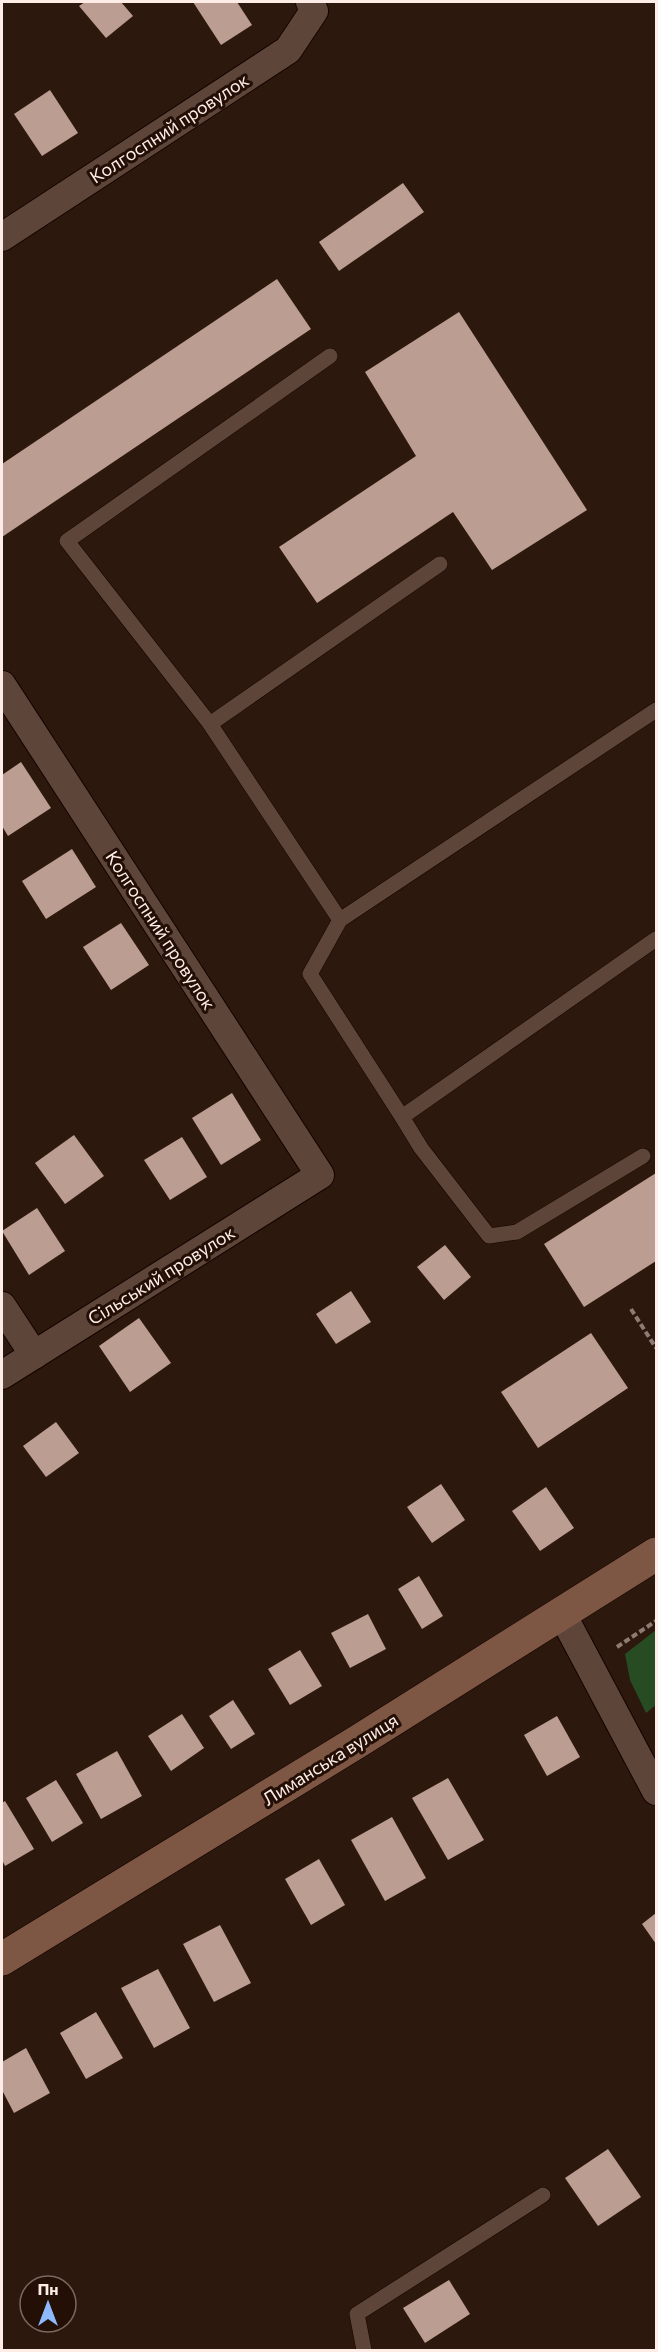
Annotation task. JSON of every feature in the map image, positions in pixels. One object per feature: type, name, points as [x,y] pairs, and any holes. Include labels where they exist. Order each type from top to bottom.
[{"type":"street","name":"Колгоспний провулок","points":[[2,237],[288,50],[314,11],[310,2]]},
{"type":"street","name":"Колгоспний провулок","points":[[2,685],[320,1175]]},
{"type":"street","name":"Сільський провулок","points":[[2,1375],[320,1175]]},
{"type":"street","points":[[2,1306],[34,1355]]},
{"type":"street","name":"Лиманська вулиця","points":[[2,1959],[357,1742],[657,1554]]},
{"type":"street","points":[[562,1614],[657,1791]]},
{"type":"lane","points":[[330,356],[67,541],[210,724],[340,920]]},
{"type":"lane","points":[[210,724],[440,564]]},
{"type":"lane","points":[[643,1156],[517,1232],[489,1236],[421,1148],[310,974],[340,920],[657,710]]},
{"type":"lane","points":[[402,1117],[657,939]]},
{"type":"lane","points":[[364,2350],[357,2314],[543,2195]]},
{"type":"path","points":[[631,1310],[657,1348]]},
{"type":"path","points":[[617,1647],[657,1621]]},
{"type":"green space","points":[[656,1630],[656,1705],[646,1713],[630,1680],[625,1654]]},
{"type":"building","points":[[85,2],[121,2],[133,16],[106,38],[79,6]]},
{"type":"building","points":[[193,2],[237,2],[252,25],[221,45]]},
{"type":"building","points":[[50,90],[78,133],[42,156],[14,114]]},
{"type":"building","points":[[403,183],[424,212],[339,271],[319,242]]},
{"type":"building","points":[[277,279],[311,329],[2,537],[2,464]]},
{"type":"building","points":[[459,312],[587,510],[492,570],[453,512],[317,603],[279,547],[416,456],[365,372]]},
{"type":"building","points":[[21,762],[51,808],[8,836],[2,826],[2,775]]},
{"type":"building","points":[[72,849],[96,887],[46,919],[22,881]]},
{"type":"building","points":[[121,923],[149,965],[111,990],[83,947]]},
{"type":"building","points":[[232,1093],[261,1140],[221,1165],[192,1118]]},
{"type":"building","points":[[74,1135],[104,1176],[65,1204],[35,1163]]},
{"type":"building","points":[[182,1137],[207,1177],[170,1200],[144,1160]]},
{"type":"building","points":[[656,1173],[656,1261],[584,1307],[544,1244]]},
{"type":"building","points":[[37,1208],[65,1251],[29,1275],[2,1231]]},
{"type":"building","points":[[445,1245],[471,1277],[444,1300],[417,1267]]},
{"type":"building","points":[[351,1291],[371,1322],[336,1344],[316,1314]]},
{"type":"building","points":[[139,1318],[171,1363],[130,1392],[99,1346]]},
{"type":"building","points":[[591,1333],[628,1388],[538,1448],[501,1392]]},
{"type":"building","points":[[56,1422],[79,1453],[46,1477],[23,1446]]},
{"type":"building","points":[[441,1484],[465,1520],[432,1543],[407,1507]]},
{"type":"building","points":[[546,1487],[574,1528],[540,1551],[512,1511]]},
{"type":"building","points":[[419,1576],[443,1616],[422,1629],[398,1589]]},
{"type":"building","points":[[368,1614],[386,1649],[350,1668],[331,1633]]},
{"type":"building","points":[[300,1650],[322,1686],[290,1705],[268,1669]]},
{"type":"building","points":[[233,1700],[255,1734],[231,1749],[209,1716]]},
{"type":"building","points":[[182,1714],[204,1748],[171,1771],[148,1736]]},
{"type":"building","points":[[557,1716],[580,1757],[547,1776],[524,1735]]},
{"type":"building","points":[[117,1751],[142,1796],[101,1819],[76,1774]]},
{"type":"building","points":[[448,1778],[484,1840],[448,1860],[412,1798]]},
{"type":"building","points":[[56,1780],[83,1823],[52,1842],[26,1798]]},
{"type":"building","points":[[5,1801],[34,1849],[5,1866],[2,1860],[2,1803]]},
{"type":"building","points":[[392,1817],[426,1878],[385,1901],[351,1840]]},
{"type":"building","points":[[319,1859],[345,1905],[311,1925],[285,1879]]},
{"type":"building","points":[[656,1913],[656,1944],[642,1924]]},
{"type":"building","points":[[220,1925],[251,1983],[214,2002],[183,1944]]},
{"type":"building","points":[[158,1969],[190,2028],[154,2048],[121,1988]]},
{"type":"building","points":[[96,2012],[123,2058],[86,2079],[60,2033]]},
{"type":"building","points":[[26,2048],[50,2093],[14,2113],[2,2090],[2,2062]]},
{"type":"building","points":[[608,2149],[641,2197],[598,2226],[565,2178]]},
{"type":"building","points":[[449,2280],[470,2314],[425,2343],[403,2308]]}]
